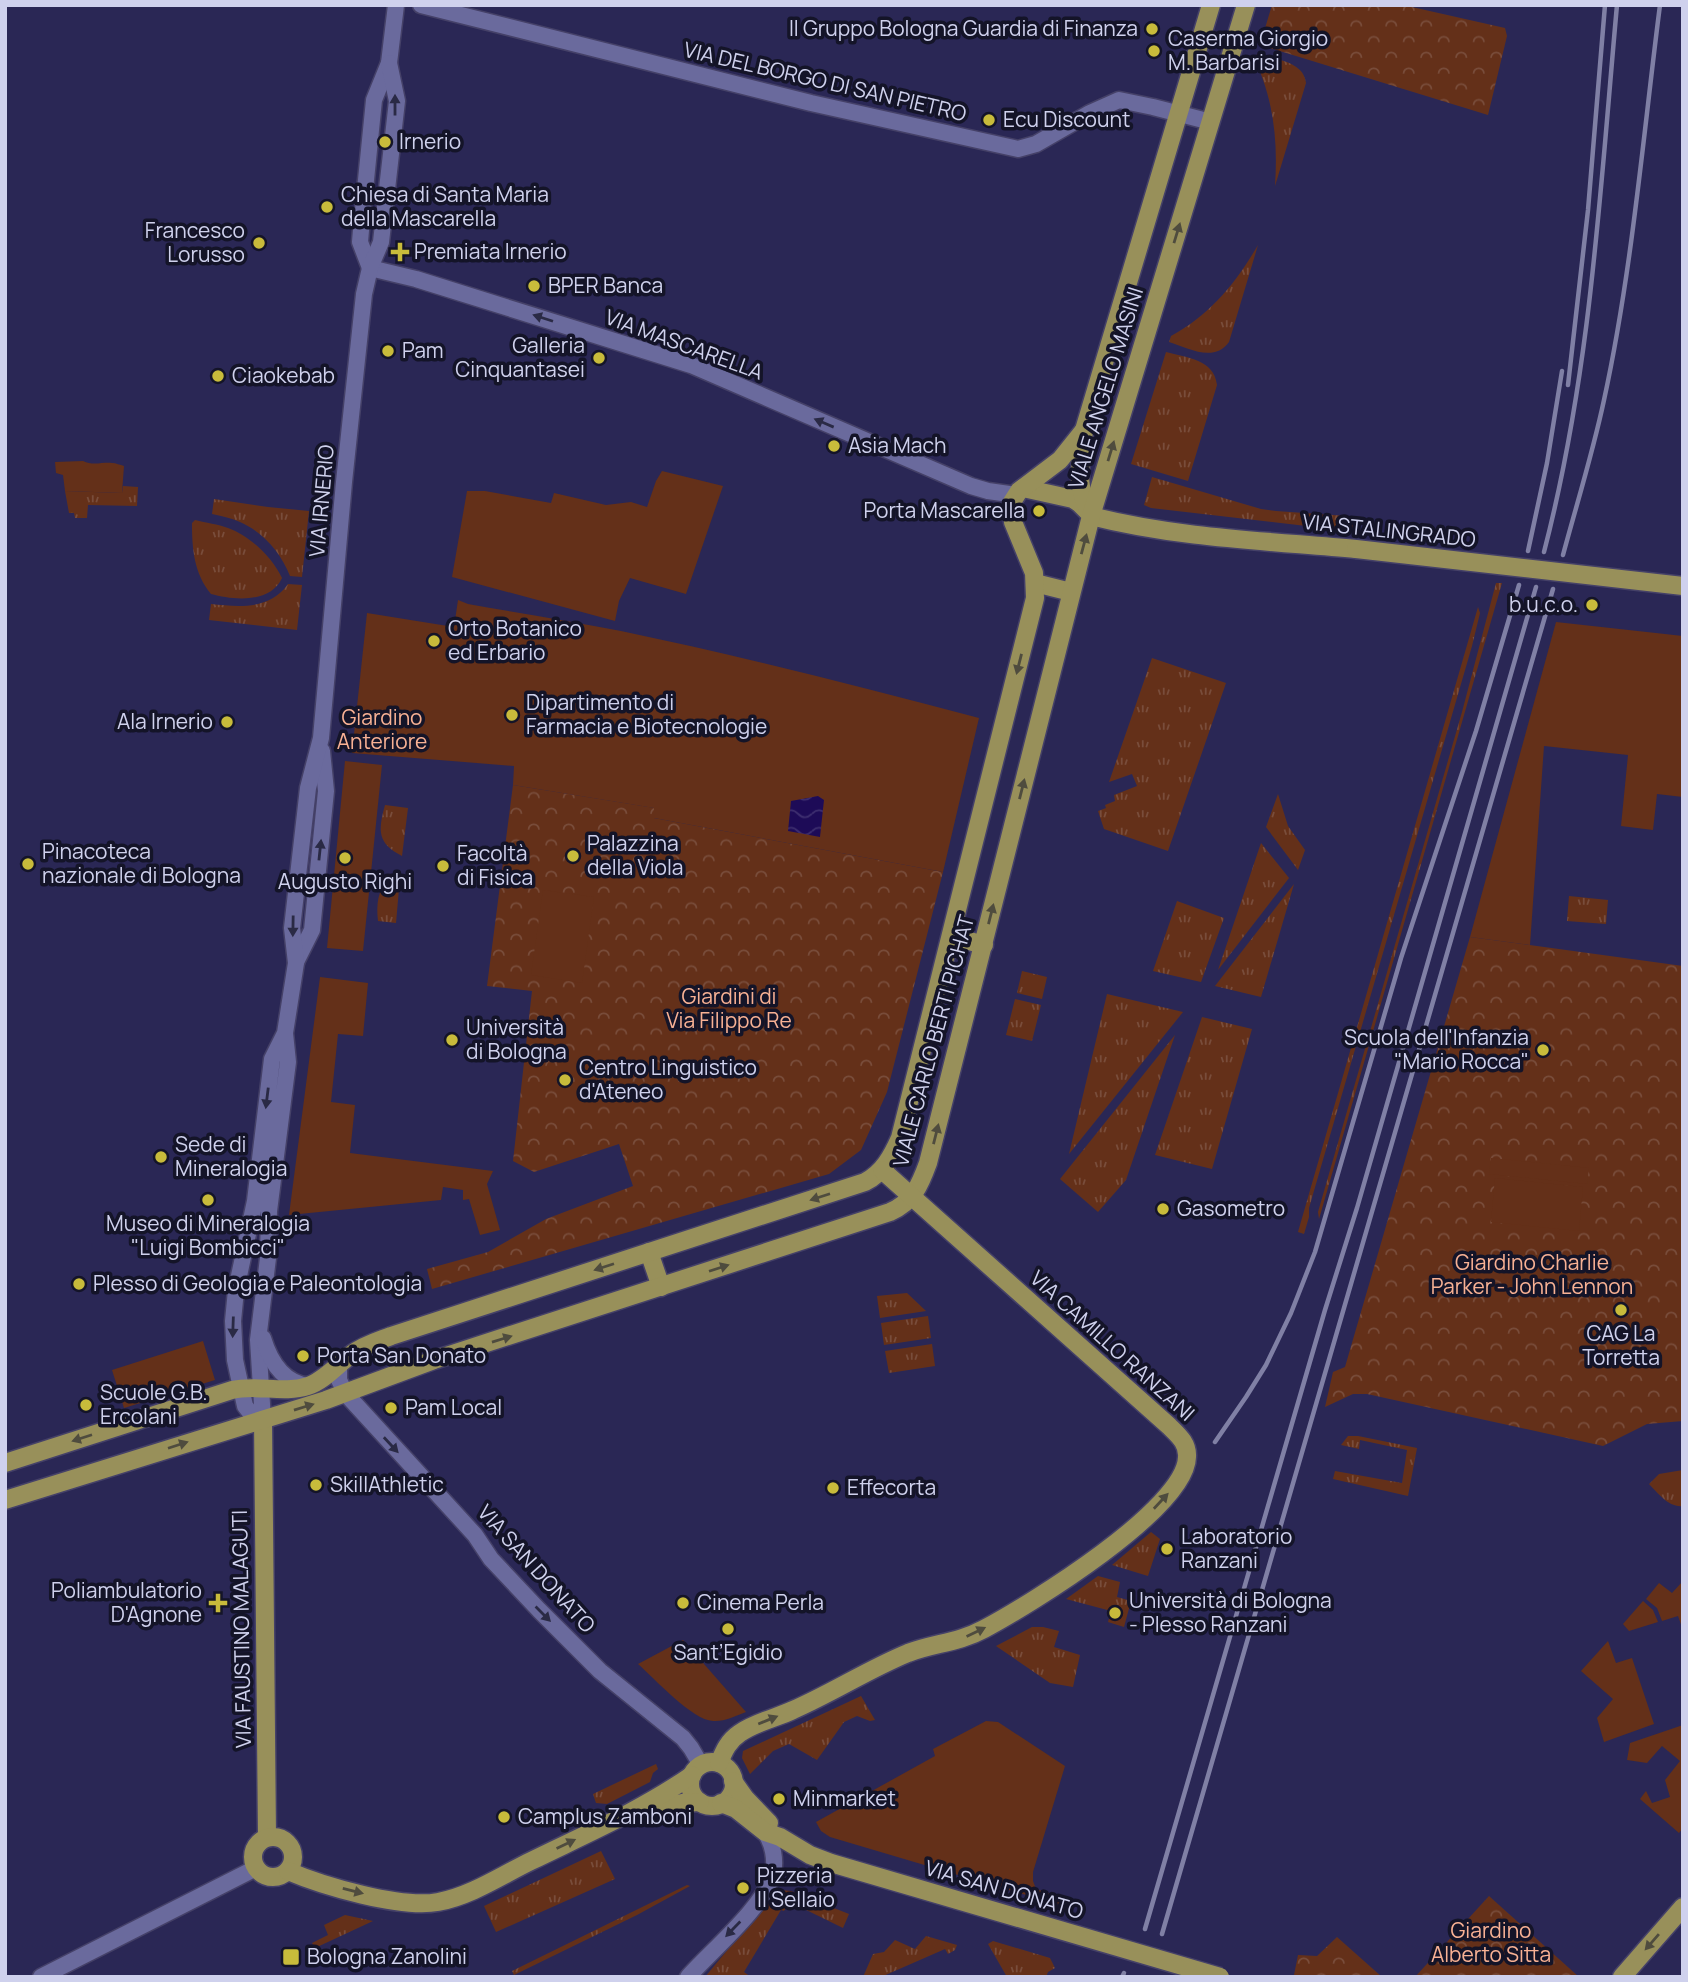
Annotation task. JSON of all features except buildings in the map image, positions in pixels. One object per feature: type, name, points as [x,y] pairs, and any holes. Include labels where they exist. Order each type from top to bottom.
[{"type":"main road","name":"VIALE ANGELO MASINI","points":[[1091,516],[1079,486],[1084,430],[1211,5]]},
{"type":"main road","name":"VIALE ANGELO MASINI","points":[[1091,516],[1246,5]]},
{"type":"main road","points":[[1071,592],[1035,590],[1032,566],[1013,522],[1012,509],[1020,492],[1060,460],[1084,430]]},
{"type":"main road","points":[[1020,492],[1076,500],[1091,516]]},
{"type":"main road","name":"VIA STALINGRADO","points":[[1091,516],[1129,525],[1186,533],[1356,549],[1683,586]]},
{"type":"main road","name":"VIALE CARLO BERTI PICHAT","points":[[5,1500],[346,1394],[434,1360],[894,1211],[912,1198],[920,1186],[928,1163],[1091,516]]},
{"type":"main road","name":"VIALE CARLO BERTI PICHAT","points":[[309,1386],[365,1346],[391,1336],[865,1182],[882,1170],[901,1138],[1035,590]]},
{"type":"main road","points":[[951,936],[984,945]]},
{"type":"main road","name":"VIA CAMILLO RANZANI","points":[[719,1763],[730,1741],[748,1728],[793,1710],[906,1654],[959,1640],[984,1629],[1085,1567],[1119,1541],[1164,1499],[1183,1472],[1187,1457],[1185,1442],[882,1170]]},
{"type":"main road","points":[[649,1252],[661,1287]]},
{"type":"main road","points":[[5,1462],[240,1388],[284,1389],[309,1386]]},
{"type":"main road","name":"VIA FAUSTINO MALAGUTI","points":[[263,1420],[267,1837]]},
{"type":"main road","points":[[288,1871],[313,1881],[386,1899],[438,1902],[467,1892],[618,1819],[670,1790],[707,1762],[719,1763],[729,1770],[733,1781],[732,1792],[721,1803],[663,1806],[618,1819]]},
{"type":"main road","points":[[696,1770],[690,1784],[692,1793],[700,1802]]},
{"type":"main road","name":"VIA SAN DONATO","points":[[733,1781],[767,1821],[772,1834]]},
{"type":"main road","name":"VIA SAN DONATO","points":[[721,1803],[736,1808],[772,1834],[810,1855],[831,1863],[1220,1977]]},
{"type":"main road","points":[[267,1837],[280,1838],[290,1846],[293,1859],[288,1871],[279,1876],[268,1877],[256,1868],[253,1862],[254,1849],[267,1837]]},
{"type":"main road","points":[[1622,1977],[1683,1907]]},
{"type":"street","name":"VIA IRNERIO","points":[[370,268],[360,242],[361,230],[374,100],[389,63],[396,5]]},
{"type":"street","name":"VIA DEL BORGO DI SAN PIETRO","points":[[421,5],[811,103],[1018,149],[1036,144],[1114,101],[1124,100],[1211,122]]},
{"type":"street","name":"VIA IRNERIO","points":[[261,1210],[288,1062],[285,1033],[296,963],[312,930],[314,916],[326,791],[321,738],[344,482],[364,294],[370,268],[381,242],[397,103],[389,63]]},
{"type":"street","name":"VIA MASCARELLA","points":[[370,268],[429,283],[691,365],[971,486],[982,490],[1020,492]]},
{"type":"street","points":[[261,1210],[256,1242],[242,1267],[235,1300],[233,1335],[234,1360],[245,1406],[249,1412],[263,1420]]},
{"type":"street","points":[[261,1210],[268,1258],[258,1340],[263,1420]]},
{"type":"street","points":[[260,1323],[261,1335],[268,1353],[278,1369],[297,1385],[309,1386]]},
{"type":"street","points":[[339,1364],[340,1380],[346,1394]]},
{"type":"street","name":"VIA SAN DONATO","points":[[346,1394],[475,1535],[496,1564],[600,1671],[682,1738],[691,1748],[696,1770]]},
{"type":"street","points":[[688,1977],[761,1897],[773,1871],[770,1840],[772,1834]]},
{"type":"street","points":[[41,1977],[256,1868]]},
{"type":"green space","points":[[1272,5],[1403,5],[1505,28],[1507,36],[1488,115],[1260,45]]},
{"type":"green space","points":[[1257,54],[1294,65],[1304,76],[1306,83],[1275,186],[1273,122],[1267,91],[1255,60]]},
{"type":"green space","points":[[1258,245],[1229,342],[1216,352],[1208,353],[1169,342],[1171,336],[1198,318],[1221,297]]},
{"type":"green space","points":[[1166,352],[1191,358],[1205,365],[1215,376],[1217,385],[1188,481],[1131,464]]},
{"type":"green space","points":[[83,461],[124,466],[122,493],[65,491],[63,475],[56,473],[55,462]]},
{"type":"green space","points":[[662,471],[723,486],[686,594],[630,578],[619,601],[615,621],[452,577],[467,491],[485,491],[551,503],[554,493],[606,505],[631,502],[647,507]]},
{"type":"green space","points":[[1152,477],[1261,509],[1361,517],[1358,532],[1151,508],[1144,505]]},
{"type":"green space","points":[[123,486],[138,487],[137,506],[88,505],[87,518],[75,518],[74,513],[69,513],[65,491],[122,493]]},
{"type":"green space","points":[[214,499],[309,511],[302,577],[290,576],[276,551],[256,531],[237,521],[212,514]]},
{"type":"green space","points":[[195,520],[228,528],[252,542],[272,562],[282,578],[269,592],[260,596],[230,598],[211,594],[201,578],[195,560],[192,523]]},
{"type":"green space","points":[[1496,583],[1502,583],[1319,1219],[1318,1212],[1462,712]]},
{"type":"green space","points":[[288,584],[302,585],[297,630],[209,620],[211,604],[243,606],[263,603],[272,599]]},
{"type":"green space","name":"Giardino Anteriore","points":[[458,600],[711,651],[979,718],[943,872],[654,818],[654,808],[513,785],[514,766],[352,753],[367,613],[454,627]]},
{"type":"green space","points":[[1478,607],[1480,613],[1472,646],[1309,1208],[1304,1234],[1298,1232]]},
{"type":"green space","points":[[1556,622],[1683,636],[1683,797],[1657,794],[1653,830],[1621,826],[1628,755],[1544,746],[1530,945],[1470,937]]},
{"type":"green space","points":[[1152,658],[1226,683],[1168,851],[1104,829],[1098,811],[1115,801],[1114,795],[1137,786],[1132,774],[1109,782]]},
{"type":"green space","points":[[345,761],[382,765],[363,951],[327,948]]},
{"type":"green space","name":"Giardini di Via Filippo Re","points":[[513,785],[655,808],[654,818],[943,872],[887,1092],[861,1150],[829,1174],[432,1289],[427,1269],[488,1252],[546,1219],[633,1186],[619,1144],[534,1172],[513,1161],[532,991],[487,986]]},
{"type":"green space","points":[[1278,794],[1288,826],[1305,850],[1298,870],[1266,827]]},
{"type":"green space","points":[[385,805],[408,808],[402,856],[388,846],[382,835],[381,822]]},
{"type":"green space","points":[[1261,843],[1289,878],[1218,970]]},
{"type":"green space","points":[[400,877],[396,923],[378,921],[378,903],[382,888],[388,878]]},
{"type":"green space","points":[[1294,884],[1261,997],[1215,986]]},
{"type":"green space","points":[[543,890],[594,897],[582,983],[531,975]]},
{"type":"green space","points":[[1569,896],[1608,900],[1606,924],[1567,921]]},
{"type":"green space","points":[[1177,901],[1224,918],[1201,982],[1153,971]]},
{"type":"green space","name":"Giardino Charlie Parker - John Lennon","points":[[1470,937],[1683,966],[1683,1421],[1647,1424],[1603,1446],[1367,1394],[1353,1394],[1325,1407],[1333,1372],[1345,1367]]},
{"type":"green space","points":[[1022,971],[1047,977],[1042,999],[1017,993]]},
{"type":"green space","points":[[320,977],[368,983],[363,1036],[338,1034],[331,1102],[355,1105],[350,1153],[493,1171],[487,1184],[500,1230],[480,1235],[469,1199],[463,1200],[463,1190],[443,1187],[441,1200],[289,1215]]},
{"type":"green space","points":[[1107,994],[1183,1012],[1069,1154]]},
{"type":"green space","points":[[1015,999],[1041,1005],[1032,1041],[1006,1035]]},
{"type":"green space","points":[[1202,1017],[1252,1029],[1212,1169],[1155,1155]]},
{"type":"green space","points":[[1175,1035],[1126,1180],[1098,1212],[1060,1179]]},
{"type":"green space","points":[[1491,1158],[1589,1168],[1587,1184],[1489,1174]]},
{"type":"green space","points":[[1495,1178],[1583,1187],[1579,1231],[1491,1222]]},
{"type":"green space","points":[[907,1293],[926,1311],[880,1318],[877,1296]]},
{"type":"green space","points":[[928,1316],[931,1338],[884,1345],[881,1323]]},
{"type":"green space","points":[[203,1341],[215,1380],[124,1408],[112,1370]]},
{"type":"green space","points":[[932,1344],[935,1366],[889,1373],[885,1351]]},
{"type":"green space","points":[[1348,1436],[1417,1448],[1408,1496],[1333,1479],[1335,1471],[1402,1483],[1407,1450],[1360,1440],[1359,1449],[1341,1445]]},
{"type":"green space","points":[[1683,1470],[1683,1506],[1668,1502],[1649,1484],[1659,1474]]},
{"type":"green space","points":[[1151,1532],[1160,1539],[1148,1576],[1112,1565]]},
{"type":"green space","points":[[1098,1576],[1120,1582],[1117,1597],[1131,1601],[1124,1627],[1108,1622],[1111,1611],[1066,1599]]},
{"type":"green space","points":[[1683,1581],[1683,1630],[1678,1616],[1662,1621],[1657,1608],[1646,1599],[1659,1583],[1672,1593]]},
{"type":"green space","points":[[1643,1601],[1653,1610],[1658,1622],[1629,1631],[1623,1624]]},
{"type":"green space","points":[[1032,1627],[1059,1631],[1054,1647],[1080,1655],[1073,1687],[1050,1683],[996,1646]]},
{"type":"green space","points":[[683,1640],[746,1712],[721,1721],[704,1719],[685,1706],[638,1664]]},
{"type":"green space","points":[[1608,1641],[1616,1663],[1632,1658],[1654,1724],[1604,1742],[1597,1718],[1613,1699],[1581,1671]]},
{"type":"green space","points":[[861,1696],[875,1720],[857,1716],[844,1722],[817,1760],[789,1744],[773,1751],[750,1774],[742,1758],[743,1751]]},
{"type":"green space","points":[[986,1721],[998,1722],[1065,1766],[1033,1872],[1033,1881],[1036,1889],[1075,1902],[1073,1909],[830,1837],[821,1831],[816,1822],[935,1756],[933,1749]]},
{"type":"green space","points":[[1683,1725],[1683,1828],[1679,1833],[1640,1799],[1646,1791],[1652,1803],[1670,1797],[1665,1780],[1680,1761],[1662,1746],[1647,1763],[1627,1760],[1630,1743]]},
{"type":"green space","points":[[656,1764],[658,1769],[653,1773],[650,1782],[607,1804],[596,1803],[593,1794]]},
{"type":"green space","points":[[601,1851],[615,1879],[496,1932],[484,1906]]},
{"type":"green space","points":[[687,1885],[690,1886],[637,1915],[514,1975],[512,1971]]},
{"type":"green space","points":[[781,1890],[791,1891],[849,1914],[843,1928],[790,1902],[784,1911],[781,1910],[744,1972],[751,1977],[705,1977],[772,1896]]},
{"type":"green space","name":"Giardino Alberto Sitta","points":[[1489,1896],[1579,1977],[1415,1977]]},
{"type":"green space","points":[[345,1915],[373,1921],[315,1948],[312,1943],[328,1935],[324,1925]]},
{"type":"green space","points":[[926,1936],[957,1945],[955,1950],[948,1954],[945,1949],[881,1977],[863,1977],[873,1954],[884,1952],[895,1940],[915,1949]]},
{"type":"green space","name":"Giardino Alberto Sitta","points":[[1337,1937],[1382,1977],[1294,1975],[1298,1955],[1317,1956]]},
{"type":"green space","points":[[993,1941],[1050,1958],[1055,1968],[1048,1972],[1046,1977],[1007,1977],[988,1944]]},
{"type":"water","points":[[818,796],[824,800],[820,837],[788,831],[791,801]]},
{"type":"railway","points":[[1568,385],[1588,210],[1605,5]]},
{"type":"railway","points":[[1544,552],[1560,484],[1583,348],[1599,212],[1617,5]]},
{"type":"railway","points":[[1563,555],[1595,439],[1614,351],[1630,253],[1660,5]]},
{"type":"railway","points":[[1528,551],[1547,463],[1562,371]]},
{"type":"railway","points":[[1215,1442],[1266,1365],[1291,1313],[1315,1252],[1401,958],[1476,731],[1519,585]]},
{"type":"railway","points":[[1145,1929],[1536,587]]},
{"type":"railway","points":[[1162,1934],[1553,589]]},
{"type":"railway","points":[[1122,1977],[1124,1973]]},
{"type":"place","name":"II Gruppo Bologna Guardia di Finanza","points":[[1152,29]]},
{"type":"place","name":"Caserma Giorgio M. Barbarisi","points":[[1154,51]]},
{"type":"place","name":"Ecu Discount","points":[[989,120]]},
{"type":"place","name":"Irnerio","points":[[385,142]]},
{"type":"place","name":"Chiesa di Santa Maria della Mascarella","points":[[327,207]]},
{"type":"place","name":"Francesco Lorusso","points":[[259,243]]},
{"type":"place","name":"Premiata Irnerio","points":[[400,252]]},
{"type":"place","name":"BPER Banca","points":[[534,286]]},
{"type":"place","name":"Pam","points":[[388,351]]},
{"type":"place","name":"Galleria Cinquantasei","points":[[599,358]]},
{"type":"place","name":"Ciaokebab","points":[[218,376]]},
{"type":"place","name":"Asia Mach","points":[[834,446]]},
{"type":"place","name":"Porta Mascarella","points":[[1039,511]]},
{"type":"place","name":"b.u.c.o.","points":[[1592,605]]},
{"type":"place","name":"Orto Botanico ed Erbario","points":[[434,641]]},
{"type":"place","name":"Dipartimento di Farmacia e Biotecnologie","points":[[512,715]]},
{"type":"place","name":"Ala Irnerio","points":[[227,722]]},
{"type":"place","name":"Palazzina della Viola","points":[[573,856]]},
{"type":"place","name":"Augusto Righi","points":[[345,858]]},
{"type":"place","name":"Pinacoteca nazionale di Bologna","points":[[28,864]]},
{"type":"place","name":"Facoltà di Fisica","points":[[443,866]]},
{"type":"place","name":"Università di Bologna","points":[[452,1040]]},
{"type":"place","name":"Scuola dell'Infanzia \"Mario Rocca\"","points":[[1543,1050]]},
{"type":"place","name":"Centro Linguistico d'Ateneo","points":[[565,1080]]},
{"type":"place","name":"Sede di Mineralogia","points":[[161,1157]]},
{"type":"place","name":"Museo di Mineralogia \"Luigi Bombicci\"","points":[[208,1200]]},
{"type":"place","name":"Gasometro","points":[[1163,1209]]},
{"type":"place","name":"Plesso di Geologia e Paleontologia","points":[[79,1284]]},
{"type":"place","name":"CAG La Torretta","points":[[1621,1310]]},
{"type":"place","name":"Porta San Donato","points":[[303,1356]]},
{"type":"place","name":"Scuole G.B. Ercolani","points":[[86,1405]]},
{"type":"place","name":"Pam Local","points":[[391,1408]]},
{"type":"place","name":"SkillAthletic","points":[[316,1485]]},
{"type":"place","name":"Effecorta","points":[[833,1488]]},
{"type":"place","name":"Laboratorio Ranzani","points":[[1167,1549]]},
{"type":"place","name":"Poliambulatorio D'Agnone","points":[[218,1603]]},
{"type":"place","name":"Cinema Perla","points":[[683,1603]]},
{"type":"place","name":"Università di Bologna - Plesso Ranzani","points":[[1115,1613]]},
{"type":"place","name":"Sant’Egidio","points":[[728,1629]]},
{"type":"place","name":"Minmarket","points":[[779,1799]]},
{"type":"place","name":"Camplus Zamboni","points":[[504,1817]]},
{"type":"place","name":"Pizzeria Il Sellaio","points":[[743,1888]]},
{"type":"place","name":"Bologna Zanolini","points":[[291,1957]]}]
